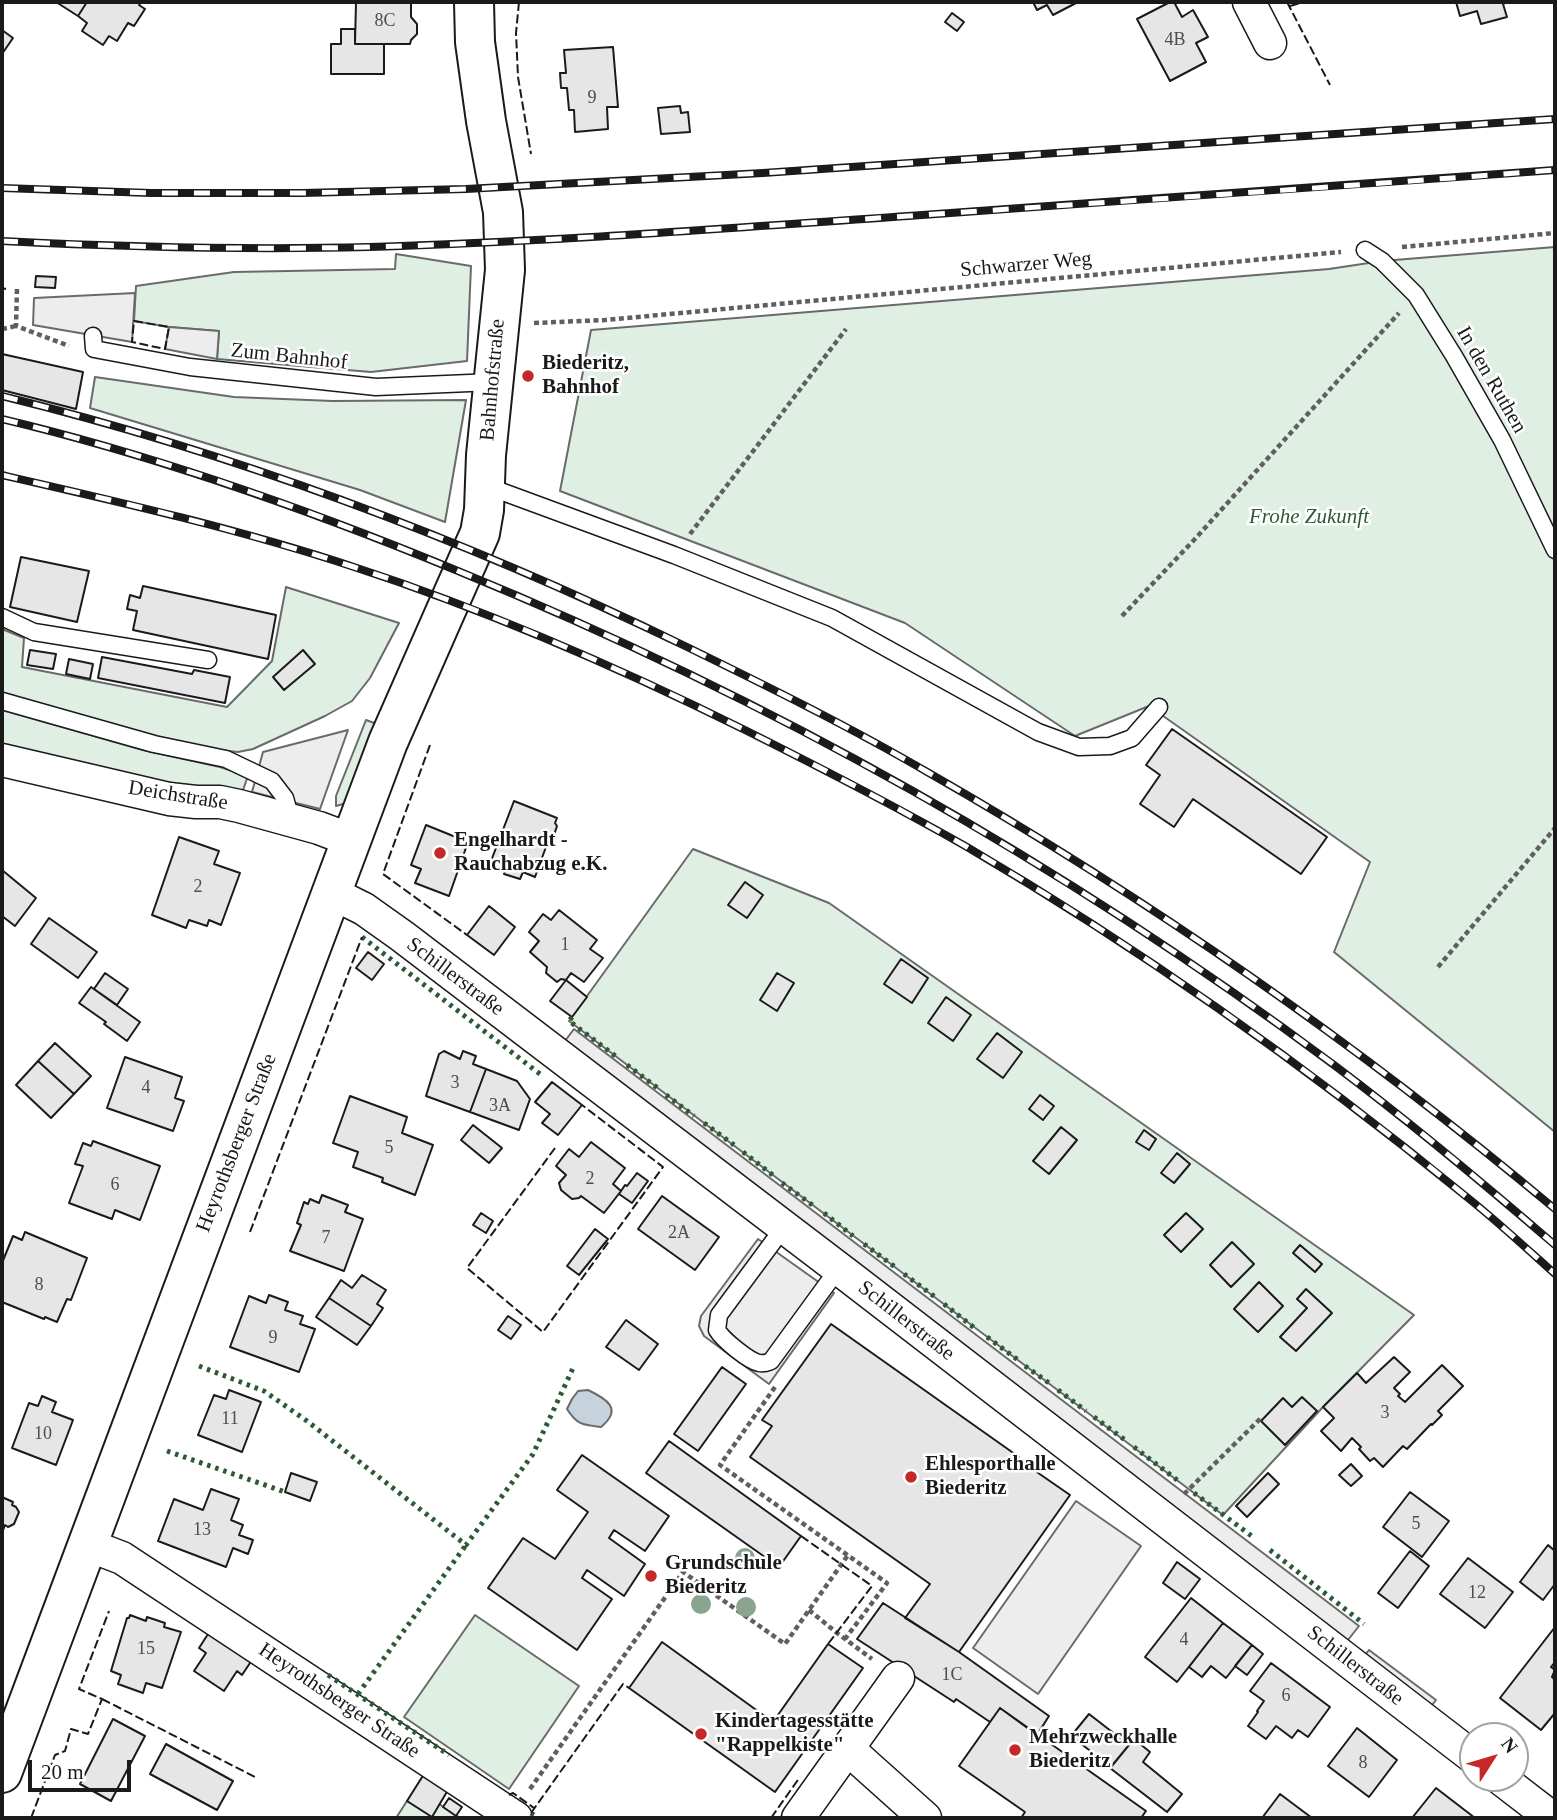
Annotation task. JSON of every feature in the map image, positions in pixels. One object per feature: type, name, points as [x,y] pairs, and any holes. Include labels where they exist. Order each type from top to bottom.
[{"type":"street","name":"Bahnhofstraße","points":[[388,742],[480,533],[484,510],[493,382],[505,270],[503,212],[475,42],[474,2]]},
{"type":"street","points":[[1249,2],[1270,43]]},
{"type":"street","name":"Heyrothsberger Straße","points":[[2,1773],[388,742]]},
{"type":"street","name":"Deichstraße","points":[[2,760],[169,799],[219,803],[291,819],[351,840]]},
{"type":"street","name":"Schillerstraße","points":[[332,893],[371,913],[1459,1746]]},
{"type":"street","name":"Heyrothsberger Straße","points":[[88,1545],[122,1558],[514,1817]]},
{"type":"street","points":[[798,1818],[898,1678]]},
{"type":"street","points":[[848,1749],[925,1818]]},
{"type":"street","points":[[1518,1792],[1552,1818]]},
{"type":"lane","name":"In den Ruthen","points":[[1365,250],[1382,261],[1416,295],[1502,440],[1555,550]]},
{"type":"lane","name":"Zum Bahnhof","points":[[94,343],[191,361],[376,387],[493,382]]},
{"type":"lane","points":[[484,485],[674,555],[832,618],[1038,732],[1079,747],[1110,746],[1132,737],[1159,707]]},
{"type":"lane","points":[[2,617],[34,632],[208,660]]},
{"type":"lane","points":[[2,701],[154,744],[226,759],[272,781],[285,798],[291,819]]},
{"type":"lane","points":[[784,1227],[719,1315],[717,1330],[726,1341],[756,1362],[763,1364],[771,1361],[838,1269]]},
{"type":"path","name":"Schwarzer Weg","points":[[499,325],[606,320],[1555,233]]},
{"type":"path","points":[[16,326],[17,289]]},
{"type":"path","points":[[1122,616],[1416,295]]},
{"type":"path","points":[[2,329],[16,326],[72,347],[94,343]]},
{"type":"path","points":[[674,555],[846,329]]},
{"type":"path","points":[[1438,967],[1555,828]]},
{"type":"path","points":[[781,1377],[720,1465],[887,1583],[845,1639]]},
{"type":"path","points":[[1164,1520],[1189,1489],[1262,1418]]},
{"type":"path","points":[[514,1817],[683,1572],[785,1644],[848,1555]]},
{"type":"path","points":[[810,1610],[898,1678]]},
{"type":"green space","name":"Frohe Zukunft","points":[[1555,247],[1555,1132],[1334,952],[1370,862],[1149,706],[1075,736],[905,623],[560,491],[591,330],[1329,269],[1382,261]]},
{"type":"green space","points":[[396,254],[471,266],[467,361],[371,372],[217,359],[219,331],[134,321],[136,286],[234,272],[395,269]]},
{"type":"green space","points":[[95,377],[234,397],[333,401],[466,400],[445,522],[360,490],[90,408]]},
{"type":"green space","points":[[286,587],[399,623],[370,678],[352,701],[253,749],[238,752],[218,750],[116,728],[2,693],[2,629],[24,638],[22,667],[227,707],[272,661]]},
{"type":"green space","points":[[2,710],[248,776],[243,790],[188,788],[2,744]]},
{"type":"green space","points":[[366,720],[377,724],[350,799],[336,806],[336,796]]},
{"type":"green space","points":[[693,849],[829,903],[1414,1315],[1323,1407],[1223,1515],[569,1021]]},
{"type":"green space","points":[[475,1615],[579,1686],[509,1789],[404,1717]]},
{"type":"green space","points":[[407,1801],[431,1816],[439,1804],[460,1818],[396,1818]]},
{"type":"shaded area","points":[[135,293],[132,342],[33,325],[34,298]]},
{"type":"shaded area","points":[[169,327],[219,331],[217,359],[165,349]]},
{"type":"shaded area","points":[[348,730],[320,809],[252,792],[263,752]]},
{"type":"shaded area","points":[[574,1029],[1359,1626],[1344,1645],[562,1045]]},
{"type":"shaded area","points":[[758,1239],[834,1293],[769,1384],[704,1336],[699,1326],[701,1316]]},
{"type":"shaded area","points":[[588,1390],[606,1401],[612,1410],[608,1421],[601,1427],[581,1423],[567,1409],[578,1391]]},
{"type":"shaded area","points":[[1076,1501],[1141,1546],[1038,1694],[973,1648]]},
{"type":"shaded area","points":[[1369,1650],[1436,1700],[1428,1710],[1362,1659]]},
{"type":"building","points":[[56,2],[87,2],[78,16]]},
{"type":"building","points":[[87,2],[141,2],[139,5],[145,9],[134,26],[128,23],[117,41],[109,36],[103,45],[82,31],[87,23],[78,16]]},
{"type":"building","points":[[356,2],[411,2],[411,17],[417,24],[417,34],[410,44],[355,44]]},
{"type":"building","points":[[1033,2],[1076,3],[1053,15],[1047,5],[1037,10]]},
{"type":"building","points":[[1174,2],[1182,17],[1193,10],[1208,37],[1196,43],[1206,62],[1170,81],[1137,19]]},
{"type":"building","points":[[1456,2],[1507,2],[1503,4],[1507,17],[1481,24],[1477,11],[1460,16]]},
{"type":"building","points":[[952,13],[964,22],[957,31],[945,22]]},
{"type":"building","points":[[341,29],[355,29],[355,44],[384,44],[384,74],[331,74],[331,44],[341,44]]},
{"type":"building","points":[[2,30],[13,38],[2,54]]},
{"type":"building","points":[[613,47],[618,107],[607,107],[608,129],[575,132],[574,110],[569,110],[567,88],[561,88],[560,73],[566,73],[564,50]]},
{"type":"building","points":[[680,106],[681,113],[688,112],[690,132],[661,134],[658,108]]},
{"type":"building","points":[[36,276],[56,277],[55,288],[35,287]]},
{"type":"building","points":[[2,354],[83,372],[76,409],[2,390]]},
{"type":"building","points":[[21,557],[89,571],[77,622],[10,607]]},
{"type":"building","points":[[143,586],[276,615],[268,659],[133,630],[137,611],[127,609],[130,595],[140,598]]},
{"type":"building","points":[[30,650],[56,654],[53,669],[27,665]]},
{"type":"building","points":[[303,650],[315,664],[284,690],[273,677]]},
{"type":"building","points":[[102,657],[192,674],[194,670],[230,677],[225,703],[98,678]]},
{"type":"building","points":[[69,659],[93,664],[90,679],[66,674]]},
{"type":"building","points":[[1172,729],[1327,837],[1301,874],[1193,799],[1174,827],[1140,804],[1160,775],[1146,765]]},
{"type":"building","points":[[514,801],[557,818],[554,835],[550,836],[535,877],[523,872],[520,879],[504,874],[507,866],[491,861]]},
{"type":"building","name":"Engelhardt - Rauchabzug e.K.","points":[[426,825],[468,842],[449,896],[415,883],[421,869],[411,865]]},
{"type":"building","points":[[179,837],[219,851],[214,864],[240,873],[221,925],[209,920],[207,926],[189,920],[186,928],[152,915]]},
{"type":"building","points":[[2,870],[36,898],[15,926],[2,916]]},
{"type":"building","points":[[745,882],[763,895],[747,918],[728,905]]},
{"type":"building","points":[[489,906],[515,927],[494,955],[467,935]]},
{"type":"building","points":[[559,910],[597,940],[590,949],[603,958],[584,982],[571,973],[566,980],[557,982],[546,973],[547,967],[530,952],[539,941],[529,932],[543,914],[551,920]]},
{"type":"building","points":[[49,918],[97,952],[78,978],[31,944]]},
{"type":"building","points":[[368,952],[384,964],[372,980],[356,968]]},
{"type":"building","points":[[901,959],[928,978],[912,1003],[884,984]]},
{"type":"building","points":[[105,973],[128,989],[117,1005],[94,989]]},
{"type":"building","points":[[777,973],[794,983],[777,1011],[760,1000]]},
{"type":"building","points":[[566,980],[587,997],[572,1017],[550,1001]]},
{"type":"building","points":[[91,987],[140,1022],[127,1041],[79,1003]]},
{"type":"building","points":[[946,997],[971,1015],[953,1041],[928,1023]]},
{"type":"building","points":[[997,1033],[1022,1052],[1003,1078],[977,1059]]},
{"type":"building","points":[[55,1043],[91,1076],[74,1094],[38,1061]]},
{"type":"building","points":[[444,1051],[460,1059],[463,1051],[476,1056],[473,1064],[486,1069],[470,1112],[426,1096],[439,1054]]},
{"type":"building","points":[[125,1057],[182,1077],[175,1098],[184,1101],[173,1131],[107,1108]]},
{"type":"building","points":[[38,1061],[74,1094],[51,1118],[16,1085]]},
{"type":"building","points":[[486,1069],[517,1081],[530,1099],[519,1130],[470,1112]]},
{"type":"building","points":[[552,1082],[582,1105],[558,1135],[542,1123],[550,1114],[535,1102]]},
{"type":"building","points":[[1040,1095],[1054,1106],[1043,1120],[1029,1109]]},
{"type":"building","points":[[350,1096],[407,1117],[402,1133],[433,1145],[415,1195],[382,1182],[383,1178],[353,1167],[358,1152],[333,1143]]},
{"type":"building","points":[[473,1125],[502,1148],[489,1163],[461,1140]]},
{"type":"building","points":[[1061,1127],[1077,1140],[1049,1174],[1033,1161]]},
{"type":"building","points":[[1144,1130],[1156,1139],[1149,1150],[1136,1142]]},
{"type":"building","points":[[93,1141],[160,1166],[140,1220],[115,1210],[112,1219],[69,1203],[83,1166],[75,1164],[83,1143],[91,1146]]},
{"type":"building","points":[[591,1142],[625,1168],[613,1184],[621,1191],[604,1213],[581,1196],[572,1199],[561,1190],[559,1183],[566,1175],[556,1166],[569,1149],[579,1157]]},
{"type":"building","points":[[1177,1153],[1190,1164],[1174,1183],[1161,1173]]},
{"type":"building","points":[[637,1173],[648,1181],[632,1203],[619,1194]]},
{"type":"building","points":[[322,1195],[348,1205],[345,1212],[363,1219],[344,1271],[290,1251],[301,1225],[297,1223],[304,1202],[308,1204],[310,1199],[319,1203]]},
{"type":"building","points":[[662,1196],[719,1237],[695,1270],[638,1229]]},
{"type":"building","points":[[481,1213],[493,1221],[486,1233],[473,1225]]},
{"type":"building","points":[[1186,1213],[1203,1229],[1181,1252],[1164,1235]]},
{"type":"building","points":[[595,1229],[608,1239],[579,1275],[567,1266]]},
{"type":"building","points":[[25,1232],[87,1258],[71,1300],[67,1299],[57,1322],[2,1302],[2,1263],[13,1236],[22,1240]]},
{"type":"building","points":[[1232,1242],[1254,1264],[1231,1287],[1210,1265]]},
{"type":"building","points":[[1300,1245],[1322,1264],[1315,1272],[1293,1253]]},
{"type":"building","points":[[362,1275],[386,1290],[377,1304],[383,1308],[371,1326],[329,1298],[341,1280],[352,1288]]},
{"type":"building","points":[[1259,1282],[1283,1306],[1258,1332],[1234,1309]]},
{"type":"building","points":[[1306,1289],[1332,1313],[1296,1351],[1280,1337],[1307,1308],[1297,1299]]},
{"type":"building","points":[[269,1295],[288,1302],[285,1310],[303,1316],[300,1324],[315,1329],[299,1372],[230,1347],[249,1296],[266,1303]]},
{"type":"building","points":[[329,1298],[371,1326],[357,1345],[316,1317]]},
{"type":"building","points":[[508,1316],[521,1325],[511,1339],[498,1330]]},
{"type":"building","points":[[626,1320],[658,1344],[639,1370],[606,1347]]},
{"type":"building","name":"Ehlesporthalle Biederitz","points":[[831,1324],[1070,1495],[959,1652],[905,1618],[930,1584],[750,1457],[772,1426],[762,1420]]},
{"type":"building","points":[[1394,1357],[1410,1372],[1394,1388],[1405,1402],[1442,1365],[1463,1386],[1438,1411],[1442,1415],[1407,1449],[1403,1446],[1383,1467],[1374,1458],[1370,1461],[1352,1438],[1341,1451],[1321,1431],[1334,1418],[1323,1407],[1357,1373],[1366,1383]]},
{"type":"building","points":[[722,1367],[746,1384],[698,1451],[674,1434]]},
{"type":"building","points":[[229,1390],[261,1402],[242,1452],[198,1435],[214,1395],[226,1399]]},
{"type":"building","points":[[42,1396],[56,1402],[52,1412],[73,1420],[56,1465],[12,1448],[29,1403],[38,1406]]},
{"type":"building","points":[[1302,1397],[1317,1411],[1285,1445],[1261,1421],[1283,1398],[1292,1407]]},
{"type":"building","points":[[669,1441],[801,1536],[779,1567],[646,1473]]},
{"type":"building","points":[[582,1455],[669,1516],[645,1551],[614,1530],[609,1538],[645,1564],[624,1596],[587,1570],[582,1578],[612,1599],[577,1650],[488,1588],[523,1538],[555,1559],[588,1512],[557,1490]]},
{"type":"building","points":[[1351,1464],[1362,1476],[1351,1486],[1339,1475]]},
{"type":"building","points":[[291,1473],[317,1482],[310,1501],[285,1492]]},
{"type":"building","points":[[1268,1473],[1279,1484],[1247,1517],[1236,1506]]},
{"type":"building","points":[[211,1489],[239,1499],[231,1520],[243,1525],[239,1535],[253,1540],[248,1554],[233,1548],[226,1567],[158,1541],[174,1499],[203,1510]]},
{"type":"building","points":[[1410,1492],[1449,1521],[1422,1557],[1383,1527]]},
{"type":"building","points":[[2,1497],[13,1502],[12,1505],[19,1512],[14,1524],[8,1527],[5,1525],[2,1533]]},
{"type":"building","points":[[1548,1545],[1555,1551],[1555,1584],[1543,1600],[1520,1582]]},
{"type":"building","points":[[1410,1551],[1429,1566],[1398,1608],[1378,1593]]},
{"type":"building","points":[[1468,1558],[1513,1592],[1485,1628],[1440,1594]]},
{"type":"building","points":[[1177,1562],[1200,1579],[1185,1599],[1163,1583]]},
{"type":"building","points":[[1191,1598],[1223,1623],[1177,1682],[1145,1657]]},
{"type":"building","points":[[883,1603],[959,1652],[1049,1716],[1037,1735],[1000,1708],[990,1722],[857,1639]]},
{"type":"building","points":[[130,1615],[146,1621],[147,1617],[165,1623],[164,1627],[181,1632],[162,1688],[146,1683],[143,1693],[118,1684],[121,1675],[111,1671]]},
{"type":"building","points":[[1223,1623],[1252,1645],[1226,1678],[1211,1666],[1202,1677],[1189,1667]]},
{"type":"building","points":[[1555,1627],[1555,1662],[1551,1667],[1555,1670],[1552,1677],[1555,1680],[1555,1713],[1541,1730],[1500,1698]]},
{"type":"building","points":[[210,1631],[252,1660],[242,1675],[237,1671],[224,1691],[194,1671],[206,1653],[199,1648]]},
{"type":"building","points":[[662,1642],[773,1722],[828,1644],[863,1668],[775,1792],[629,1688]]},
{"type":"building","points":[[1252,1645],[1263,1654],[1247,1675],[1235,1666]]},
{"type":"building","points":[[1271,1663],[1330,1707],[1308,1737],[1298,1730],[1292,1738],[1276,1726],[1266,1739],[1248,1726],[1264,1701],[1250,1691]]},
{"type":"building","name":"Mehrzweckhalle Biederitz","points":[[1000,1708],[1146,1811],[1141,1818],[1021,1818],[1025,1812],[959,1766]]},
{"type":"building","points":[[1089,1714],[1129,1745],[1111,1767],[1071,1736]]},
{"type":"building","points":[[113,1719],[145,1736],[111,1801],[80,1784]]},
{"type":"building","points":[[1357,1728],[1397,1760],[1369,1797],[1328,1766]]},
{"type":"building","points":[[1134,1739],[1150,1752],[1143,1762],[1182,1794],[1167,1812],[1110,1768]]},
{"type":"building","points":[[166,1744],[233,1781],[217,1810],[150,1774]]},
{"type":"building","points":[[424,1774],[448,1790],[432,1817],[407,1801]]},
{"type":"building","points":[[1436,1788],[1475,1818],[1412,1818]]},
{"type":"building","points":[[1280,1794],[1312,1818],[1262,1818]]},
{"type":"building","points":[[449,1798],[462,1807],[456,1816],[443,1807]]},
{"type":"railway","points":[[2,188],[151,193],[466,189],[763,173],[1555,119]]},
{"type":"railway","points":[[2,241],[277,248],[504,242],[1555,170]]},
{"type":"railway","points":[[2,396],[90,419],[264,473],[435,536],[602,607],[839,723],[1012,822],[1173,924],[1330,1033],[1555,1209]]},
{"type":"railway","points":[[2,419],[176,467],[402,548],[574,620],[801,730],[1021,854],[1232,992],[1390,1108],[1555,1245]]},
{"type":"railway","points":[[2,475],[223,528],[311,553],[404,584],[602,663],[830,773],[1033,886],[1161,969],[1348,1103],[1490,1216],[1555,1274]]},
{"type":"hedge","points":[[362,937],[540,1074]]},
{"type":"hedge","points":[[572,1017],[569,1021],[618,1058]]},
{"type":"hedge","points":[[627,1065],[659,1089]]},
{"type":"hedge","points":[[666,1095],[694,1116]]},
{"type":"hedge","points":[[704,1123],[734,1145]]},
{"type":"hedge","points":[[743,1152],[774,1176]]},
{"type":"hedge","points":[[782,1183],[815,1207]]},
{"type":"hedge","points":[[824,1213],[853,1236]]},
{"type":"hedge","points":[[864,1244],[895,1267]]},
{"type":"hedge","points":[[904,1274],[935,1297]]},
{"type":"hedge","points":[[944,1304],[977,1330]]},
{"type":"hedge","points":[[987,1337],[1018,1360]]},
{"type":"hedge","points":[[199,1366],[264,1391],[307,1421],[466,1545],[533,1454],[574,1366]]},
{"type":"hedge","points":[[1025,1366],[1049,1383]]},
{"type":"hedge","points":[[1058,1390],[1086,1411]]},
{"type":"hedge","points":[[1094,1417],[1125,1440]]},
{"type":"hedge","points":[[1134,1447],[1181,1483]]},
{"type":"hedge","points":[[167,1451],[285,1492]]},
{"type":"hedge","points":[[1194,1493],[1253,1537]]},
{"type":"hedge","points":[[358,1694],[466,1545]]},
{"type":"hedge","points":[[1270,1550],[1364,1624]]},
{"type":"hedge","points":[[328,1675],[449,1755]]},
{"type":"hedge","points":[[531,1813],[538,1818]]},
{"type":"fence","points":[[519,2],[516,33],[518,77],[531,154]]},
{"type":"fence","points":[[1287,2],[1330,85]]},
{"type":"fence","points":[[1290,6],[1304,2]]},
{"type":"fence","points":[[2,288],[6,289]]},
{"type":"fence","points":[[134,321],[169,327],[165,349],[132,342],[134,321]]},
{"type":"fence","points":[[430,745],[383,874],[467,935]]},
{"type":"fence","points":[[250,1232],[362,937]]},
{"type":"fence","points":[[555,1148],[467,1268],[543,1332],[663,1167],[582,1105]]},
{"type":"fence","points":[[801,1536],[872,1586],[828,1644]]},
{"type":"fence","points":[[31,1818],[55,1755],[65,1751],[71,1729],[88,1734],[102,1699],[79,1689],[109,1611]]},
{"type":"fence","points":[[531,1813],[623,1684],[629,1688]]},
{"type":"fence","points":[[102,1699],[257,1778]]},
{"type":"fence","points":[[771,1818],[800,1777]]},
{"type":"fence","points":[[509,1795],[513,1793],[534,1808]]},
{"type":"place","name":"Biederitz, Bahnhof","points":[[528,376]]},
{"type":"place","name":"Engelhardt - Rauchabzug e.K.","points":[[440,853]]},
{"type":"place","name":"Ehlesporthalle Biederitz","points":[[911,1477]]},
{"type":"place","name":"Grundschule Biederitz","points":[[651,1576]]},
{"type":"place","name":"Kindertagesstätte \"Rappelkiste\"","points":[[701,1734]]},
{"type":"place","name":"Mehrzweckhalle Biederitz","points":[[1015,1750]]}]
